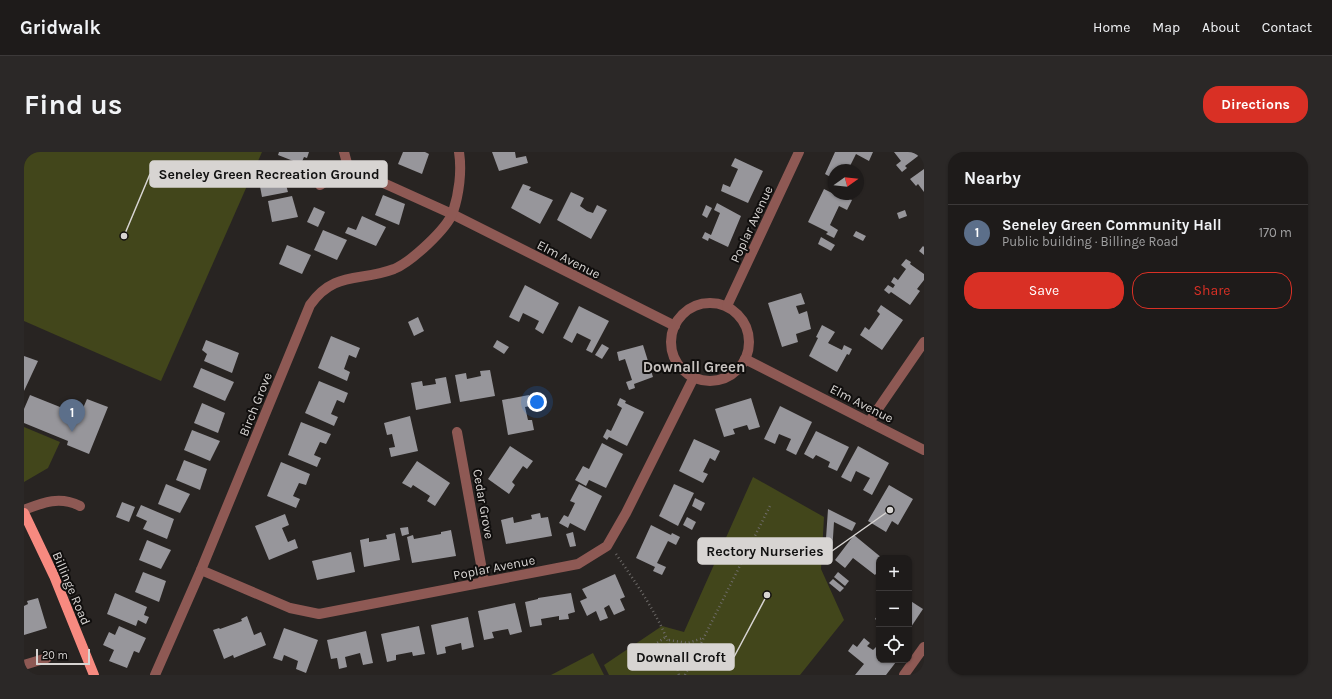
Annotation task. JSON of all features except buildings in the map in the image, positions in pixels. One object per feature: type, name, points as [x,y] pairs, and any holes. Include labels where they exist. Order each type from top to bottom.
[{"type":"main road","name":"Billinge Road","points":[[24,512],[54,576],[94,675]]},
{"type":"street","points":[[344,152],[348,167]]},
{"type":"street","name":"Birch Grove","points":[[155,675],[201,570],[310,305],[319,293],[332,283],[381,273],[395,268],[423,250],[452,214],[459,187],[459,152]]},
{"type":"street","name":"Poplar Avenue","points":[[727,306],[799,152]]},
{"type":"street","points":[[320,185],[348,167]]},
{"type":"street","points":[[348,167],[452,214]]},
{"type":"street","name":"Elm Avenue","points":[[452,214],[675,326]]},
{"type":"street","points":[[714,303],[727,306],[737,313],[749,334],[749,347],[746,359],[738,369],[729,376],[718,380],[705,380],[694,377],[684,370],[677,361],[672,350],[672,338],[675,326],[681,316],[691,308],[702,304],[714,303]]},
{"type":"street","points":[[869,422],[924,342]]},
{"type":"street","name":"Elm Avenue","points":[[746,359],[924,450]]},
{"type":"street","name":"Poplar Avenue","points":[[201,570],[290,608],[319,614],[578,564],[607,546],[626,513],[694,377]]},
{"type":"street","name":"Cedar Grove","points":[[457,432],[484,581]]},
{"type":"street","points":[[24,512],[43,502],[54,500],[72,502],[80,506]]},
{"type":"street","points":[[904,675],[924,648]]},
{"type":"street","points":[[24,665],[47,658]]},
{"type":"path","points":[[685,675],[771,504]]},
{"type":"path","points":[[607,546],[616,554],[656,614],[669,640],[679,675]]},
{"type":"path","points":[[654,645],[667,636]]},
{"type":"path","points":[[669,640],[688,643],[703,638]]},
{"type":"green space","points":[[24,152],[262,152],[161,381],[24,321]]},
{"type":"green space","points":[[24,427],[60,442],[48,468],[24,482]]},
{"type":"green space","points":[[753,477],[824,517],[821,569],[844,620],[800,675],[609,675],[604,665],[662,626],[684,632]]},
{"type":"green space","points":[[593,653],[604,675],[551,675]]},
{"type":"place","name":"Seneley Green Recreation Ground","points":[[124,236]]},
{"type":"place","name":"Seneley Green Community Hall","points":[[72,432]]},
{"type":"place","name":"Rectory Nurseries","points":[[890,510]]},
{"type":"place","name":"Downall Croft","points":[[767,595]]},
{"type":"district","name":"Downall Green","points":[[694,367]]}]
